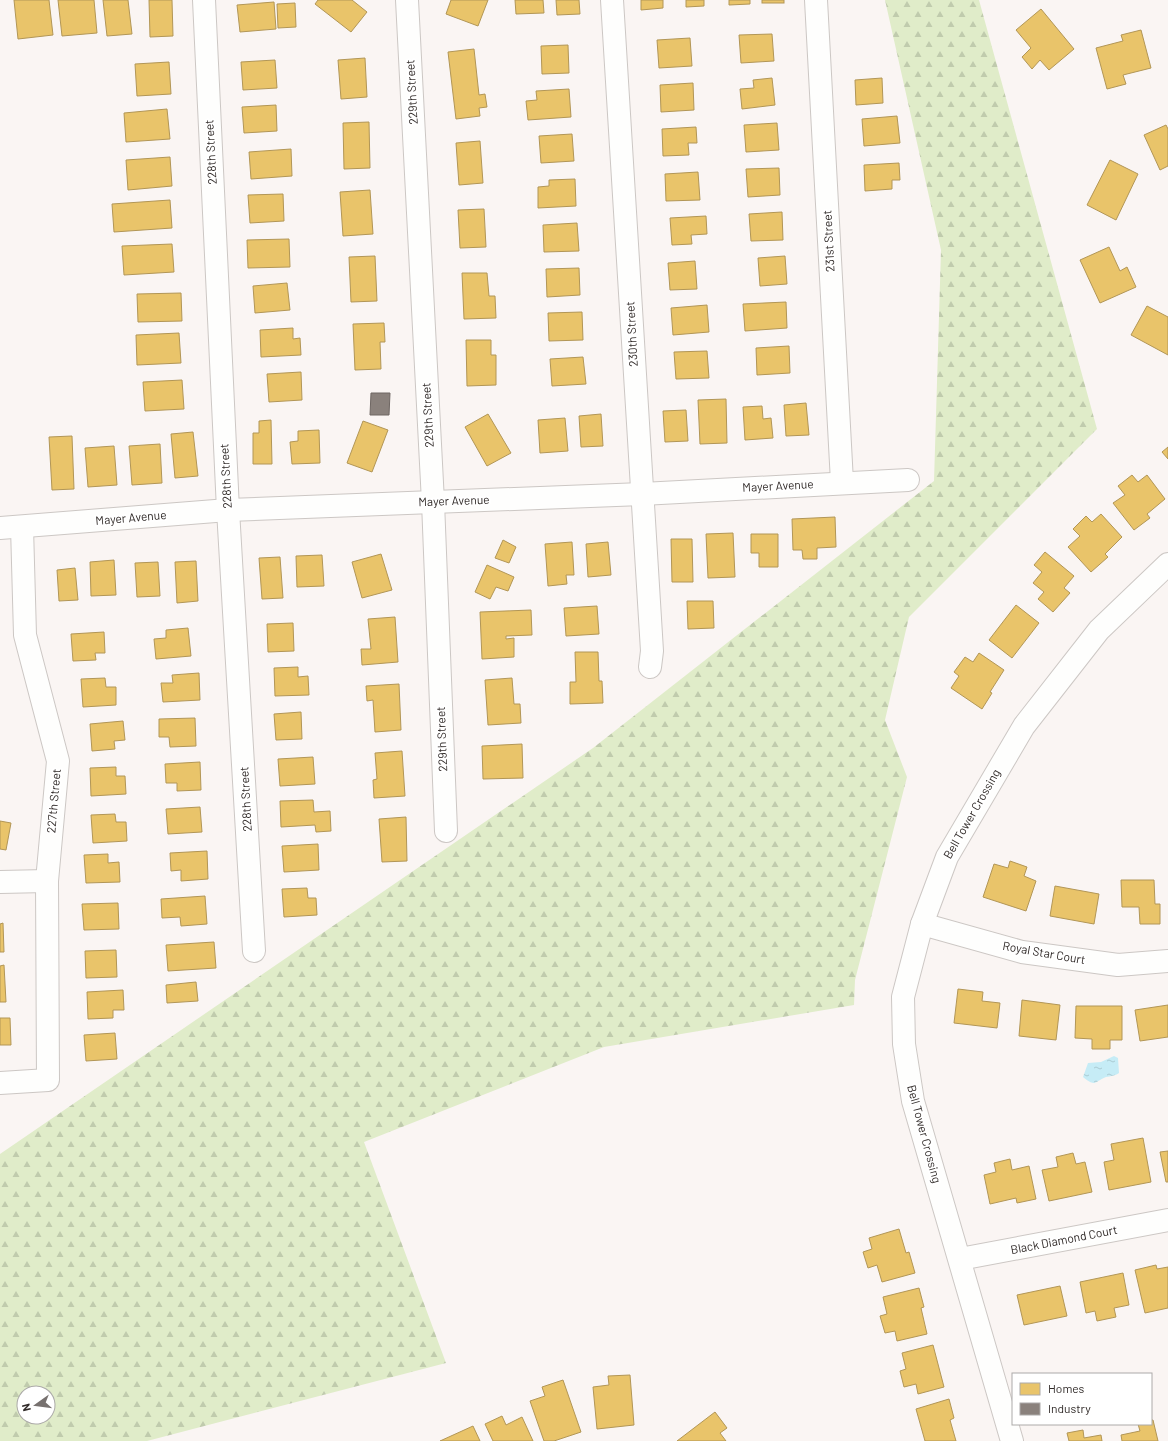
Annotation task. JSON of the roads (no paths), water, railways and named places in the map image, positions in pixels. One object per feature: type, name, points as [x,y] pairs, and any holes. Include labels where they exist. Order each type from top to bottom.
[{"type":"street","name":"228th Street","points":[[204,0],[228,510],[254,951]]},
{"type":"street","name":"229th Street","points":[[407,0],[433,502],[446,831]]},
{"type":"street","name":"230th Street","points":[[612,0],[652,651],[650,667]]},
{"type":"street","name":"231st Street","points":[[816,0],[842,482]]},
{"type":"street","name":"Mayer Avenue","points":[[0,528],[228,510],[642,494],[842,482],[908,480]]},
{"type":"street","name":"227th Street","points":[[0,1083],[48,1080],[47,882],[58,761],[25,635],[22,526]]},
{"type":"street","name":"Bell Tower Crossing","points":[[1012,1441],[960,1259],[912,1100],[904,1044],[903,997],[922,924],[947,857],[1024,726],[1099,630],[1168,564]]},
{"type":"street","points":[[0,882],[47,882]]},
{"type":"street","name":"Royal Star Court","points":[[922,924],[1022,952],[1118,965],[1168,961]]},
{"type":"street","name":"Black Diamond Court","points":[[960,1259],[1168,1220]]},
{"type":"water","points":[[1114,1056],[1118,1058],[1119,1073],[1106,1077],[1095,1083],[1083,1077],[1088,1063],[1101,1062]]}]
